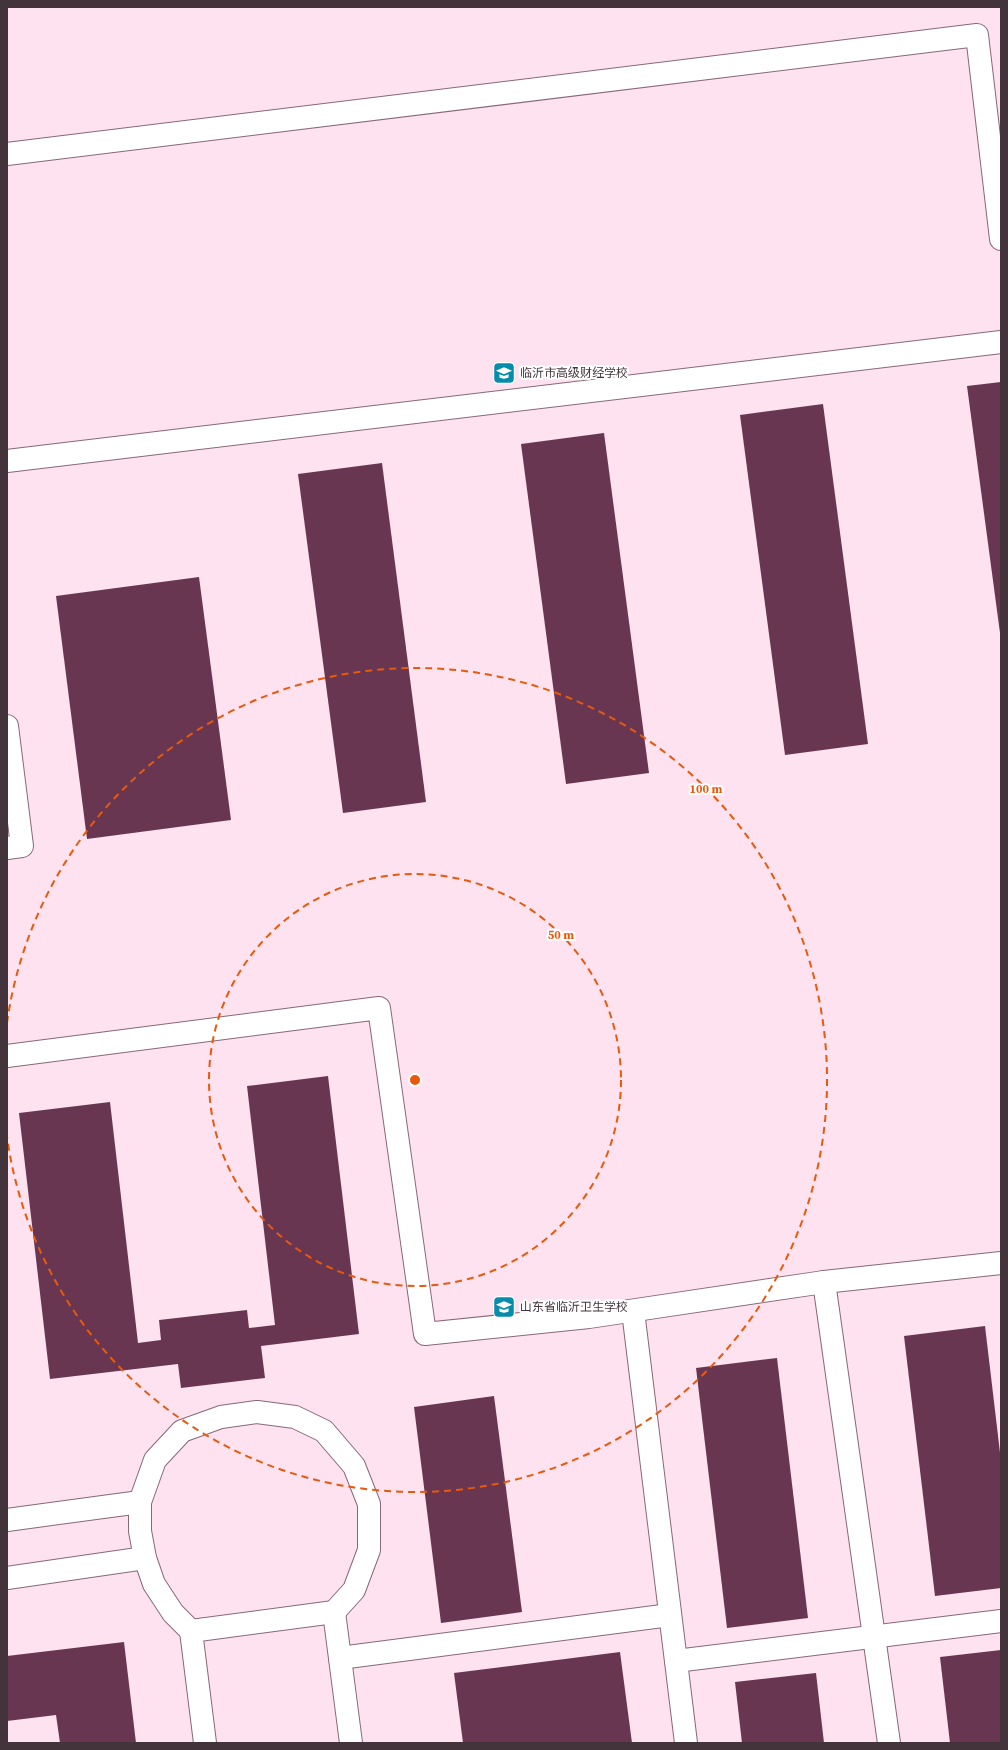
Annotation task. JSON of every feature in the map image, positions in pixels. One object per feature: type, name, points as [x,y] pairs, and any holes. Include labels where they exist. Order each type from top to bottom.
[{"type":"lane","points":[[7,154],[977,35],[998,178],[1001,239]]},
{"type":"lane","points":[[7,462],[1001,342]]},
{"type":"lane","points":[[7,726],[22,846],[7,848]]},
{"type":"lane","points":[[7,1056],[379,1008],[426,1334],[589,1317],[824,1282],[1001,1263]]},
{"type":"lane","points":[[824,1282],[889,1743]]},
{"type":"lane","points":[[633,1311],[686,1743]]},
{"type":"lane","points":[[191,1631],[334,1612],[354,1590],[369,1550],[369,1504],[354,1466],[324,1431],[295,1417],[257,1412],[221,1417],[182,1431],[155,1460],[140,1502],[140,1530],[145,1558],[154,1584],[173,1613],[191,1631],[205,1743]]},
{"type":"lane","points":[[7,1520],[140,1502]]},
{"type":"lane","points":[[7,1578],[145,1558]]},
{"type":"lane","points":[[334,1612],[351,1743]]},
{"type":"lane","points":[[340,1658],[670,1615]]},
{"type":"lane","points":[[676,1661],[1001,1621]]},
{"type":"shaded area","points":[[7,7],[1001,7],[1001,1743],[7,1743]]},
{"type":"building","points":[[1001,382],[1001,633],[1000,633],[967,386]]},
{"type":"building","points":[[823,404],[868,744],[785,755],[740,415]]},
{"type":"building","points":[[604,433],[649,773],[566,784],[521,444]]},
{"type":"building","points":[[382,463],[426,802],[343,813],[298,474]]},
{"type":"building","points":[[199,577],[231,820],[87,839],[56,596]]},
{"type":"building","points":[[328,1076],[359,1334],[261,1346],[265,1378],[181,1388],[178,1364],[50,1379],[19,1113],[110,1102],[138,1343],[161,1340],[159,1320],[247,1310],[249,1328],[275,1325],[247,1086]]},
{"type":"building","points":[[985,1326],[1001,1461],[1001,1588],[935,1596],[904,1336]]},
{"type":"building","points":[[777,1358],[808,1618],[727,1628],[696,1368]]},
{"type":"building","points":[[494,1396],[522,1612],[441,1623],[414,1407]]},
{"type":"building","points":[[124,1642],[136,1743],[60,1743],[56,1715],[7,1721],[7,1656]]},
{"type":"building","points":[[1001,1650],[1001,1743],[950,1743],[940,1657]]},
{"type":"building","points":[[620,1652],[632,1743],[463,1743],[454,1673]]},
{"type":"building","points":[[816,1673],[824,1743],[742,1743],[735,1682]]},
{"type":"place","name":"临沂市高级财经学校","points":[[504,373]]},
{"type":"place","name":"山东省临沂卫生学校","points":[[504,1307]]}]
